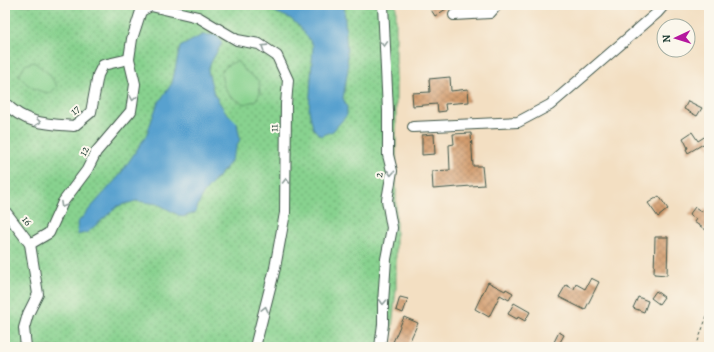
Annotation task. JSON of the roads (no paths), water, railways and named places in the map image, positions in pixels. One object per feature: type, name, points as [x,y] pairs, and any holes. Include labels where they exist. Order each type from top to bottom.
[{"type":"street","name":"2","points":[[380,347],[386,259],[392,228],[386,200],[392,171],[388,154],[388,110],[383,5]]},
{"type":"street","points":[[454,15],[490,13],[497,5]]},
{"type":"street","points":[[413,127],[518,122],[550,105],[657,13],[664,5]]},
{"type":"street","name":"11","points":[[141,8],[151,6],[198,17],[237,40],[259,44],[277,56],[288,80],[286,104],[286,213],[275,268],[255,347]]},
{"type":"street","points":[[129,60],[132,39],[141,8]]},
{"type":"street","name":"17","points":[[5,103],[11,109],[31,121],[74,126],[91,112],[98,75],[103,65],[129,60]]},
{"type":"street","name":"12","points":[[30,244],[49,233],[63,202],[87,170],[96,152],[131,111],[135,84],[129,60]]},
{"type":"street","name":"16","points":[[5,211],[30,244]]},
{"type":"street","points":[[26,347],[24,328],[28,314],[38,294],[30,244]]},
{"type":"water","points":[[263,5],[344,5],[348,69],[343,98],[347,107],[347,115],[333,131],[320,136],[313,128],[309,110],[313,45],[300,27],[291,19]]},
{"type":"water","points":[[202,35],[217,35],[222,43],[210,64],[208,71],[214,94],[225,111],[237,123],[240,139],[230,163],[203,194],[195,213],[182,217],[158,204],[136,201],[118,206],[88,232],[78,235],[77,223],[119,176],[146,136],[157,105],[172,83],[180,47]]}]
